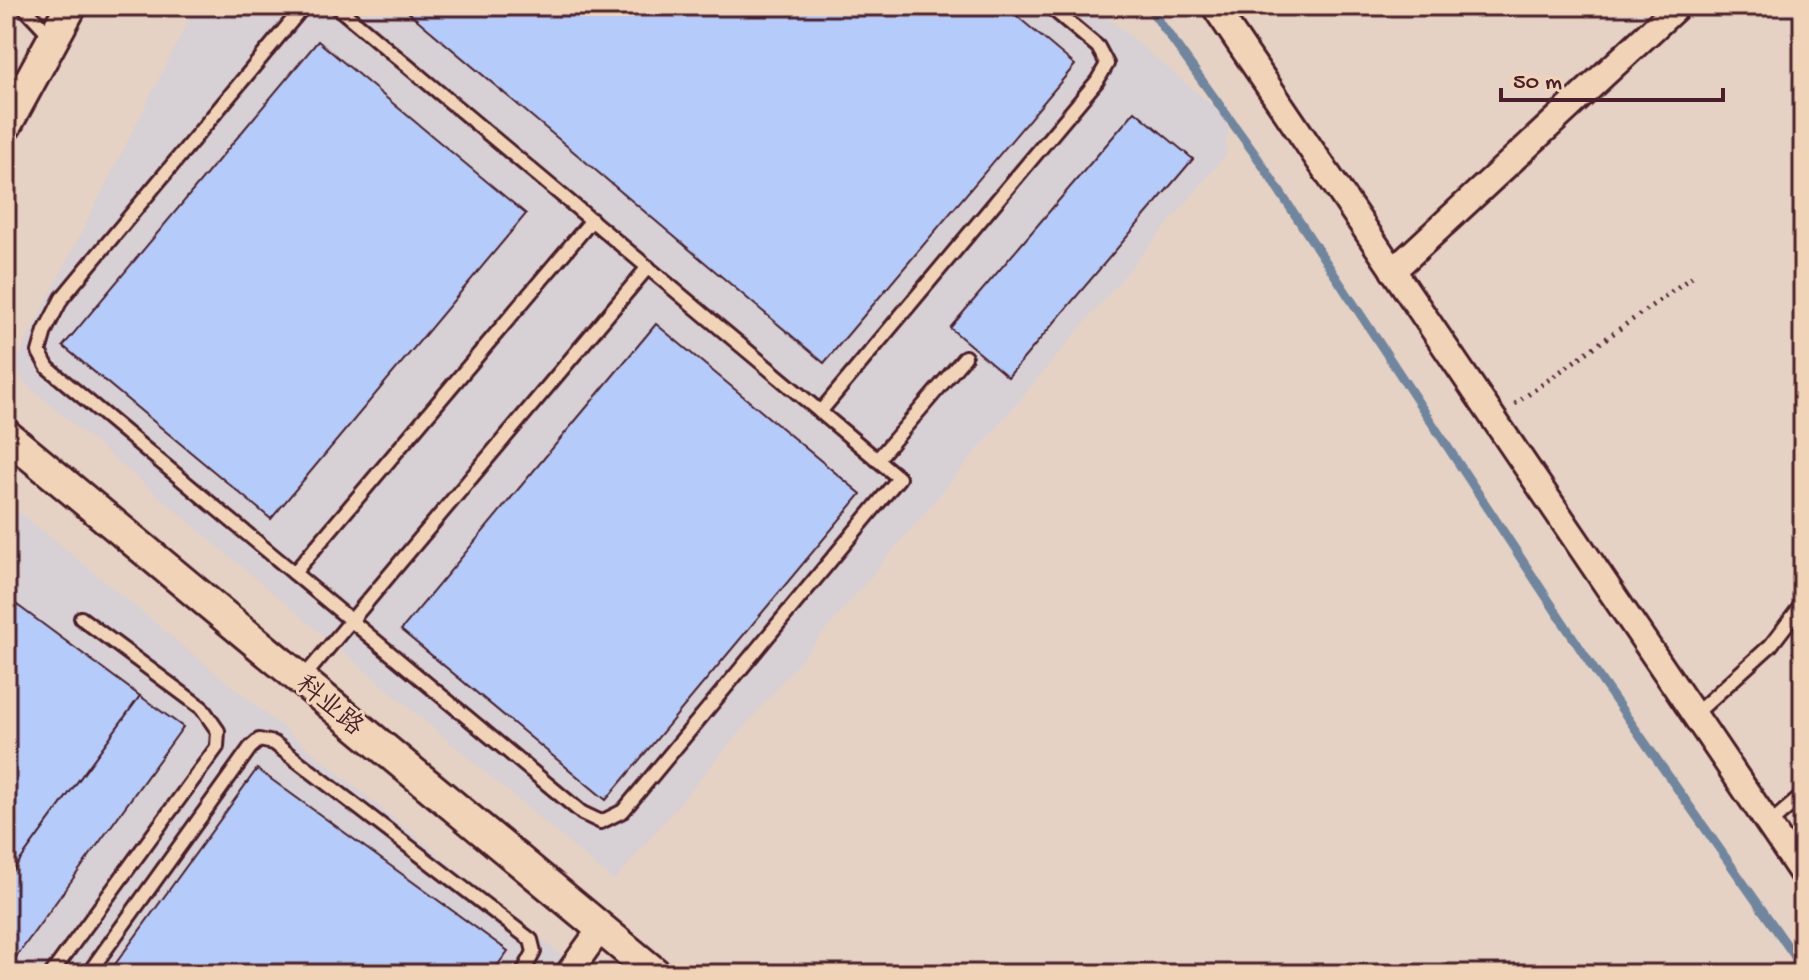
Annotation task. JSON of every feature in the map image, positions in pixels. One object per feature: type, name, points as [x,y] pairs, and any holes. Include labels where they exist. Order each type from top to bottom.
[{"type":"street","points":[[6,125],[71,6]]},
{"type":"street","points":[[1214,6],[1803,875]]},
{"type":"street","points":[[1393,271],[1678,6]]},
{"type":"street","name":"科业路","points":[[6,435],[656,974]]},
{"type":"street","points":[[568,974],[601,928]]},
{"type":"lane","points":[[23,6],[54,39]]},
{"type":"lane","points":[[304,6],[62,298],[45,331],[39,352],[48,368],[582,813],[601,822],[623,811],[899,478],[336,6]]},
{"type":"lane","points":[[820,412],[1097,81],[1107,64],[1098,47],[1049,6]]},
{"type":"lane","points":[[294,573],[592,220]]},
{"type":"lane","points":[[302,680],[648,267]]},
{"type":"lane","points":[[877,460],[965,357]]},
{"type":"lane","points":[[1694,715],[1771,645],[1803,603]]},
{"type":"lane","points":[[51,974],[217,747],[218,731],[202,708],[81,618]]},
{"type":"lane","points":[[88,974],[250,748],[259,740],[274,743],[531,940],[534,952],[522,974]]},
{"type":"lane","points":[[1769,824],[1803,795]]},
{"type":"path","points":[[1494,418],[1693,276]]},
{"type":"shaded area","points":[[196,6],[1094,6],[1228,119],[1226,155],[614,881],[21,380],[17,360]]},
{"type":"shaded area","points":[[6,501],[584,974],[6,974]]},
{"type":"building","points":[[401,6],[1005,6],[1075,65],[824,363]]},
{"type":"building","points":[[318,41],[526,214],[271,519],[63,346]]},
{"type":"building","points":[[1135,111],[1193,159],[1008,377],[950,328]]},
{"type":"building","points":[[656,324],[861,494],[606,800],[401,630]]},
{"type":"building","points":[[9,599],[140,696],[6,880],[6,604]]},
{"type":"building","points":[[140,696],[183,727],[6,971],[6,880]]},
{"type":"building","points":[[257,769],[508,951],[491,974],[108,974]]},
{"type":"waterway","points":[[1148,6],[1257,157],[1599,677],[1803,968]]}]
